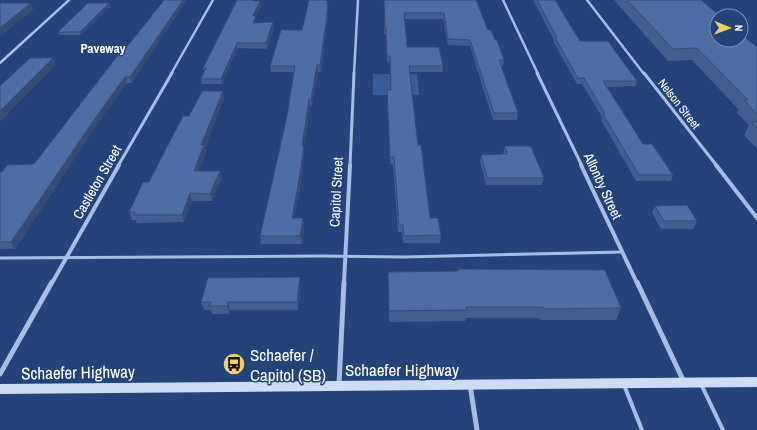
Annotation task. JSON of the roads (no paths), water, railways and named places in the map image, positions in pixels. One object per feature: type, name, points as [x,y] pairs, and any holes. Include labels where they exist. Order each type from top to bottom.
[{"type":"street","points":[[0,63],[68,0]]},
{"type":"street","name":"Castleton Street","points":[[0,374],[213,0]]},
{"type":"street","name":"Capitol Street","points":[[339,386],[358,0]]},
{"type":"street","name":"Allonby Street","points":[[503,0],[684,382]]},
{"type":"street","name":"Nelson Street","points":[[586,0],[757,218]]},
{"type":"street","name":"Schaefer Highway","points":[[0,389],[757,382]]},
{"type":"street","points":[[470,384],[477,430]]},
{"type":"lane","points":[[0,258],[412,257],[622,252]]},
{"type":"lane","points":[[700,382],[723,430]]},
{"type":"lane","points":[[624,383],[642,430]]},
{"type":"place","name":"Schaefer / Capitol (SB)","points":[[234,364]]},
{"type":"district","name":"Paveway","points":[[103,48]]}]
